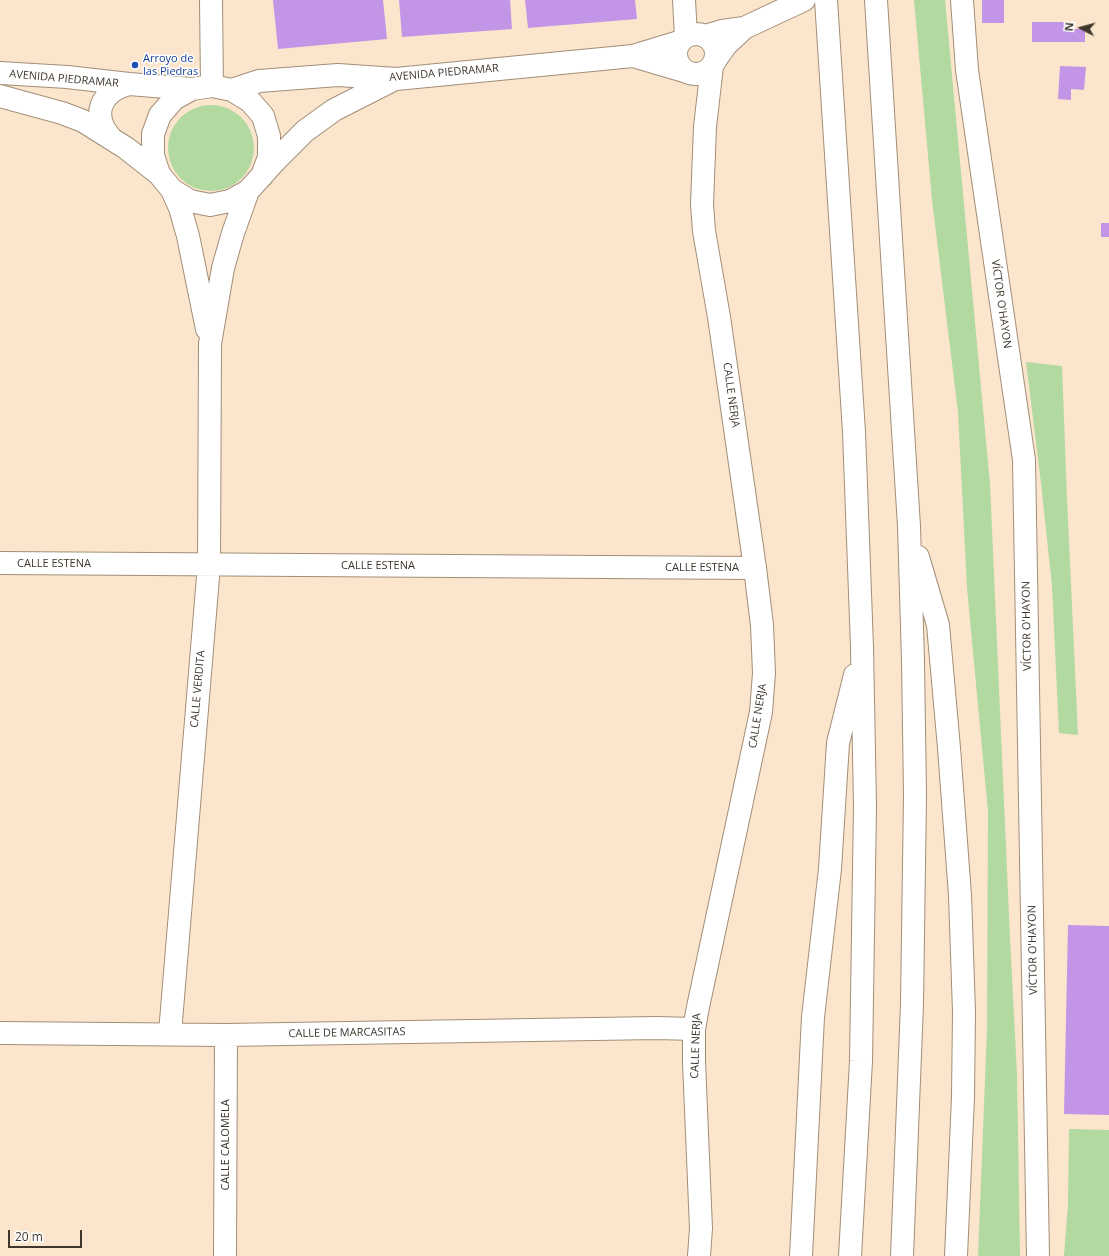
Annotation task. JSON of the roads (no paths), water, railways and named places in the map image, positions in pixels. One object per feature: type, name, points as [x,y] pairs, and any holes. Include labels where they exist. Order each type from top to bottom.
[{"type":"main road","points":[[211,0],[212,88]]},
{"type":"main road","points":[[684,0],[693,37]]},
{"type":"main road","points":[[689,0],[693,37]]},
{"type":"main road","points":[[633,56],[693,37],[744,28],[804,0]]},
{"type":"main road","points":[[826,0],[854,432],[862,647],[865,806],[861,1053],[850,1256]]},
{"type":"main road","points":[[876,0],[909,526],[915,795],[912,1004],[902,1256]]},
{"type":"main road","name":"VÍCTOR O'HAYON","points":[[962,0],[967,70],[1024,460],[1038,1256]]},
{"type":"main road","points":[[633,56],[688,72],[699,74],[707,72],[726,45],[744,28]]},
{"type":"main road","points":[[693,37],[714,43],[716,51],[714,63]]},
{"type":"main road","points":[[688,72],[679,65],[676,57],[676,49],[693,37]]},
{"type":"main road","name":"AVENIDA PIEDRAMAR","points":[[0,73],[68,77],[129,84],[212,88],[259,81],[338,75],[396,79],[633,56]]},
{"type":"main road","name":"CALLE NERJA","points":[[699,1256],[701,1220],[694,1030],[761,712],[764,673],[762,625],[755,568],[719,317],[704,231],[702,204],[705,127],[714,63]]},
{"type":"main road","name":"CALLE NERJA","points":[[688,72],[697,94],[705,127]]},
{"type":"main road","points":[[0,96],[62,113],[83,121],[111,138],[190,200],[210,205],[230,201],[255,183],[305,131],[334,110],[396,79]]},
{"type":"main road","points":[[111,138],[104,130],[100,110],[104,100],[110,92],[119,86],[129,84]]},
{"type":"main road","points":[[212,88],[250,100],[263,116],[269,136],[269,156],[255,183],[233,234],[223,268],[210,344],[188,236],[166,182],[153,155],[153,134],[160,115],[174,99],[212,88]]},
{"type":"main road","name":"CALLE VERDITA","points":[[170,1033],[209,565],[210,344]]},
{"type":"main road","points":[[909,526],[938,625],[960,895],[964,1012],[963,1097],[956,1256]]},
{"type":"main road","name":"CALLE ESTENA","points":[[0,563],[755,568]]},
{"type":"main road","points":[[801,1256],[814,1017],[830,869],[838,743],[862,647]]},
{"type":"main road","name":"CALLE DE MARCASITAS","points":[[0,1033],[170,1033],[226,1035],[656,1028],[694,1030]]},
{"type":"main road","name":"CALLE CALOMELA","points":[[225,1256],[226,1035]]},
{"type":"place","name":"Arroyo de las Piedras","points":[[135,65]]}]
